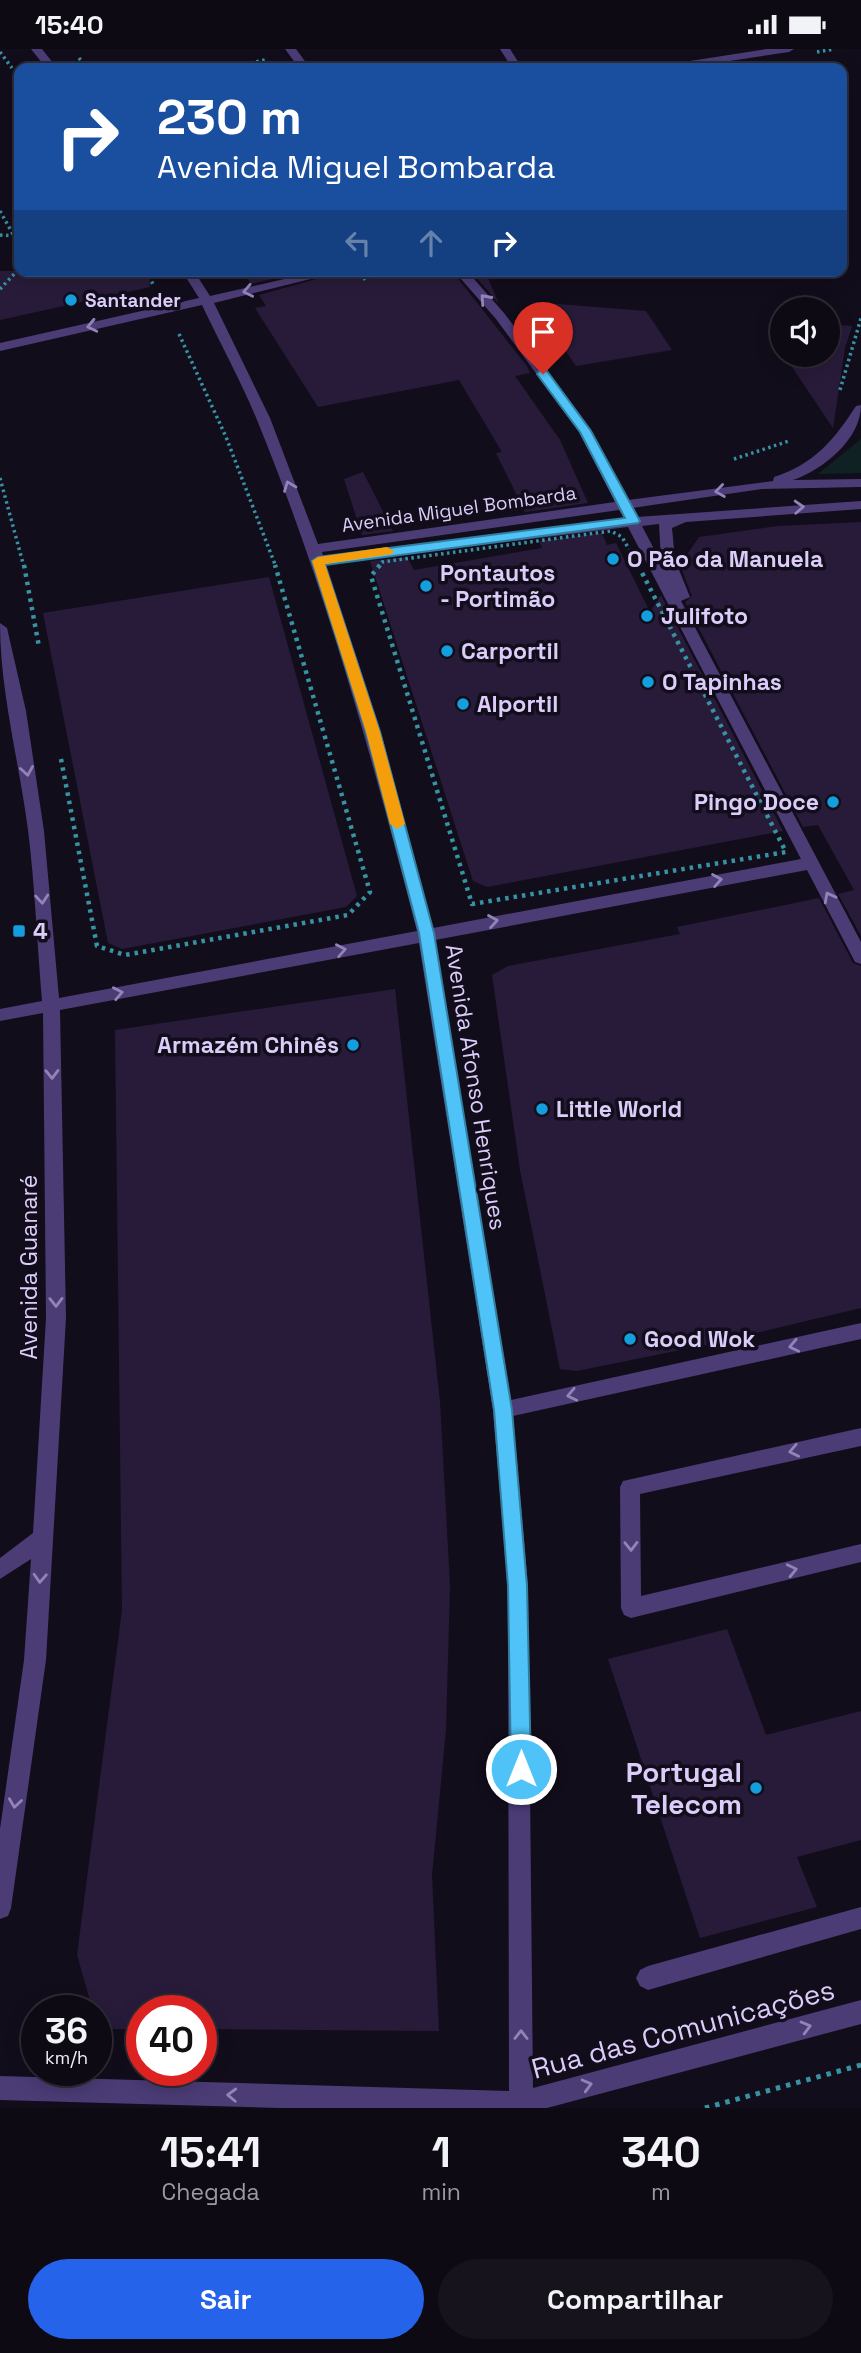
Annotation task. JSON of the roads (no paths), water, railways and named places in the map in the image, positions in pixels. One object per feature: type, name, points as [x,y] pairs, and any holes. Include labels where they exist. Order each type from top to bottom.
[{"type":"street","points":[[36,49],[48,63]]},
{"type":"street","points":[[290,49],[301,63]]},
{"type":"street","points":[[689,63],[740,53],[789,49]]},
{"type":"street","name":"Avenida Afonso Henriques","points":[[192,277],[206,300],[263,418],[316,555],[373,732],[426,933],[503,1410],[518,1586],[521,1741],[521,2106]]},
{"type":"street","points":[[0,347],[310,277]]},
{"type":"street","points":[[465,277],[500,316],[585,431],[861,958]]},
{"type":"street","points":[[762,485],[807,469],[832,449],[850,429],[861,409]]},
{"type":"street","name":"Avenida Miguel Bombarda","points":[[316,555],[762,485],[861,483]]},
{"type":"street","name":"Avenida Miguel Bombarda","points":[[316,555],[633,521],[861,505]]},
{"type":"street","points":[[697,516],[665,526],[668,560],[721,691]]},
{"type":"street","name":"Avenida Guanaré","points":[[0,628],[18,712],[36,831],[51,1006],[56,1318],[35,1660],[0,1908]]},
{"type":"street","points":[[0,1015],[426,933],[811,863]]},
{"type":"street","points":[[503,1410],[861,1331]]},
{"type":"street","points":[[861,1437],[630,1487],[631,1608],[861,1553]]},
{"type":"street","points":[[0,1570],[42,1538]]},
{"type":"street","points":[[648,1978],[861,1918]]},
{"type":"street","name":"Rua das Comunicações","points":[[0,2088],[521,2106],[861,2012]]},
{"type":"place","name":"Santander","points":[[71,300]]},
{"type":"place","name":"O Pão da Manuela","points":[[613,559]]},
{"type":"place","name":"Pontautos - Portimão","points":[[426,586]]},
{"type":"place","name":"Julifoto","points":[[647,616]]},
{"type":"place","name":"Carportil","points":[[447,651]]},
{"type":"place","name":"O Tapinhas","points":[[648,682]]},
{"type":"place","name":"Alportil","points":[[463,704]]},
{"type":"place","name":"Pingo Doce","points":[[833,802]]},
{"type":"place","name":"4","points":[[19,931]]},
{"type":"place","name":"Armazém Chinês","points":[[353,1045]]},
{"type":"place","name":"Little World","points":[[542,1109]]},
{"type":"place","name":"Good Wok","points":[[630,1339]]},
{"type":"place","name":"Portugal Telecom","points":[[756,1788]]}]
